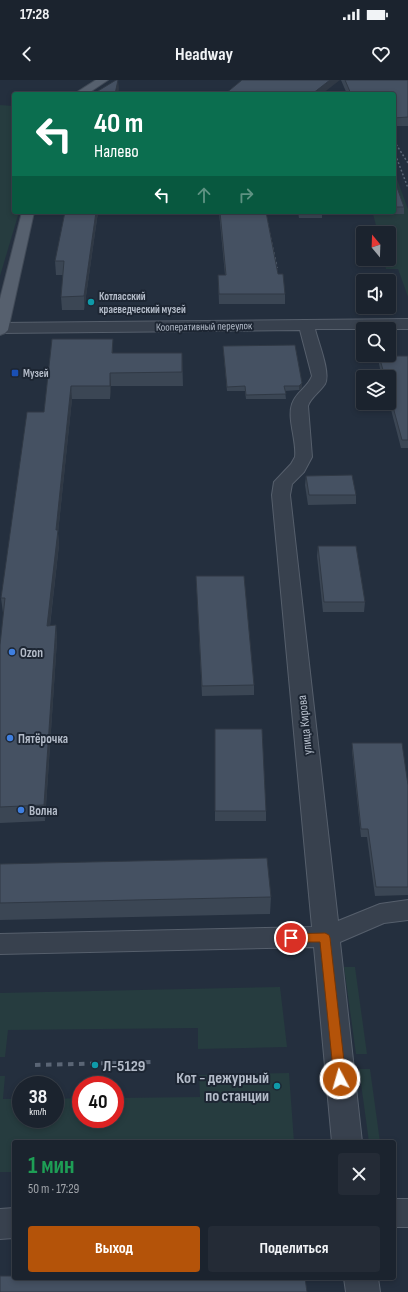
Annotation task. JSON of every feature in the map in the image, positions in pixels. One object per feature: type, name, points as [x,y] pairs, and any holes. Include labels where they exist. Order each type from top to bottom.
[{"type":"main road","points":[[82,92],[103,80]]},
{"type":"main road","points":[[0,329],[28,214]]},
{"type":"street","name":"Кооперативный переулок","points":[[0,329],[306,324],[408,324]]},
{"type":"street","name":"улица Кирова","points":[[306,324],[320,376],[319,382],[303,399],[300,407],[305,445],[304,459],[295,472],[283,482],[281,495],[347,1140]]},
{"type":"street","points":[[0,944],[325,938],[380,914],[398,910],[408,910]]},
{"type":"street","points":[[396,1213],[408,1213]]},
{"type":"street","points":[[0,1224],[12,1223]]},
{"type":"street","points":[[361,1280],[363,1292]]},
{"type":"green space","points":[[0,105],[12,106],[12,214],[18,214],[0,276]]},
{"type":"green space","points":[[396,176],[408,209],[408,297],[398,269],[386,269],[385,266],[396,266],[396,226],[376,226],[373,214],[404,214],[396,193]]},
{"type":"green space","points":[[344,967],[355,967],[367,1054],[356,1054]]},
{"type":"green space","points":[[280,987],[287,1047],[198,1049],[198,1028],[8,1030],[5,1057],[0,1057],[0,993]]},
{"type":"green space","points":[[359,1069],[370,1069],[380,1140],[369,1140]]},
{"type":"green space","points":[[289,1073],[294,1140],[12,1140],[12,1172],[0,1172],[0,1076],[5,1076],[3,1099],[12,1099],[12,1128],[64,1128],[64,1099],[72,1098],[72,1128],[124,1128],[124,1098],[200,1097],[199,1075]]},
{"type":"building","points":[[116,80],[118,80],[115,92],[96,92]]},
{"type":"building","points":[[242,80],[330,80],[315,92],[227,92]]},
{"type":"building","points":[[345,80],[408,80],[408,117],[396,118],[396,92],[350,92]]},
{"type":"building","points":[[396,185],[404,207],[396,207]]},
{"type":"building","points":[[65,214],[96,214],[84,296],[61,297],[64,261],[55,261]]},
{"type":"building","points":[[220,214],[266,214],[278,274],[283,274],[285,294],[219,294],[218,275],[226,275]]},
{"type":"building","points":[[52,339],[113,339],[112,353],[182,353],[182,372],[110,373],[110,386],[71,386],[56,530],[58,530],[47,626],[56,625],[44,805],[0,807],[0,645],[5,598],[1,598],[27,412],[44,412]]},
{"type":"building","points":[[295,345],[302,383],[299,386],[284,386],[286,394],[246,395],[245,386],[227,387],[223,346]]},
{"type":"building","points":[[396,356],[408,356],[408,440],[402,440],[394,410],[396,410],[396,370],[383,370],[381,362],[396,362]]},
{"type":"building","points":[[352,475],[356,495],[309,495],[306,476]]},
{"type":"building","points":[[318,546],[356,546],[365,602],[324,602]]},
{"type":"building","points":[[196,576],[244,576],[254,685],[202,686]]},
{"type":"building","points":[[215,729],[262,729],[266,811],[215,811]]},
{"type":"building","points":[[352,743],[402,743],[408,785],[408,887],[376,887],[368,829],[361,829]]},
{"type":"building","points":[[267,858],[271,897],[0,903],[0,864]]},
{"type":"building","points":[[0,1276],[12,1276],[12,1280],[305,1280],[307,1292],[0,1292]]},
{"type":"railway","points":[[346,92],[356,80]]},
{"type":"railway","points":[[396,144],[408,163]]},
{"type":"railway","points":[[396,156],[408,188]]},
{"type":"railway","points":[[266,214],[268,224]]},
{"type":"railway","points":[[267,223],[277,268]]},
{"type":"railway","points":[[35,1065],[155,1062]]},
{"type":"place","name":"Котласский краеведческий музей","points":[[91,302]]},
{"type":"place","name":"Музей","points":[[15,373]]},
{"type":"place","name":"Ozon","points":[[12,652]]},
{"type":"place","name":"Пятёрочка","points":[[10,738]]},
{"type":"place","name":"Волна","points":[[21,810]]},
{"type":"place","name":"Л-5129","points":[[95,1065]]},
{"type":"place","name":"Кот - дежурный по станции","points":[[277,1086]]},
{"type":"route","points":[[291,938],[325,938],[340,1079]]}]
